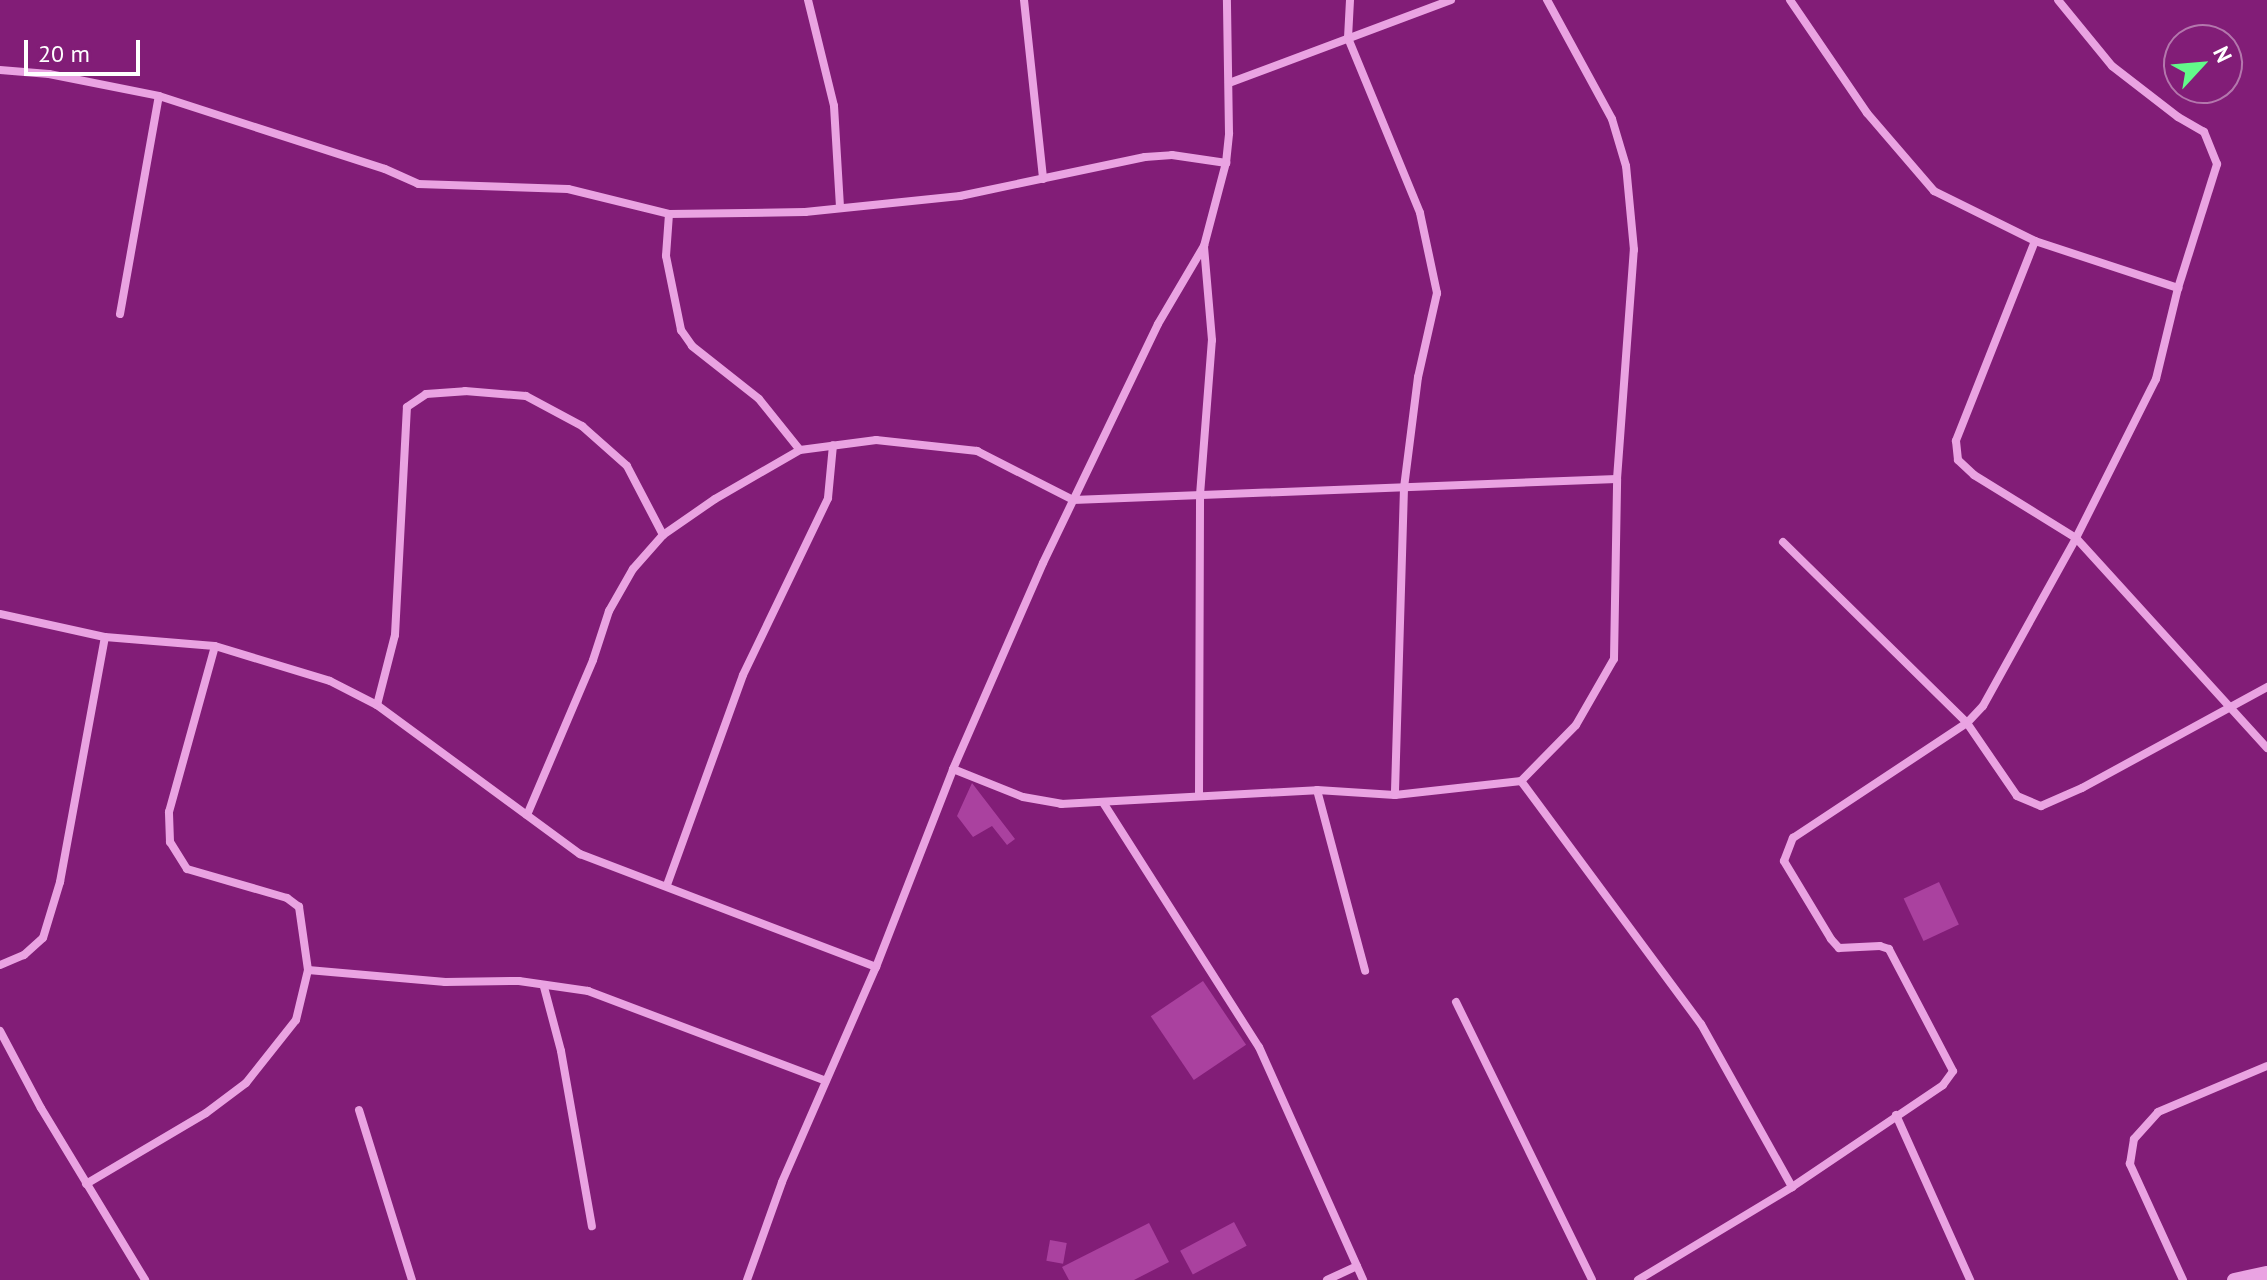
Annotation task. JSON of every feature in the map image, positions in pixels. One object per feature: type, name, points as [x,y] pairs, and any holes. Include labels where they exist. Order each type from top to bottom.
[{"type":"street","points":[[808,0],[834,106],[840,208]]},
{"type":"street","points":[[1024,0],[1043,179]]},
{"type":"street","points":[[747,1280],[782,1182],[876,967],[953,769],[1073,500],[1158,324],[1204,246],[1226,163],[1229,83],[1227,0]]},
{"type":"street","points":[[1350,0],[1348,38],[1420,213],[1437,293],[1418,377],[1404,488],[1395,795]]},
{"type":"street","points":[[1229,83],[1451,0]]},
{"type":"street","points":[[953,769],[1023,797],[1061,804],[1104,804],[1199,794],[1317,790],[1395,795],[1521,781],[1576,725],[1614,659],[1617,479],[1634,250],[1626,166],[1612,119],[1547,0]]},
{"type":"street","points":[[1790,0],[1867,113],[1934,191],[2035,241],[2178,288]]},
{"type":"street","points":[[1638,1280],[1653,1277],[1792,1187],[1943,1085],[1953,1071],[1889,949],[1880,946],[1839,948],[1815,916],[1784,861],[1793,838],[1967,723],[1983,706],[2076,538],[2156,379],[2178,288],[2217,164],[2204,132],[2178,117],[2112,66],[2058,0]]},
{"type":"street","points":[[0,70],[49,74],[159,96],[385,169],[418,184],[568,189],[669,214],[840,208],[960,196],[1145,157],[1172,155],[1226,163]]},
{"type":"street","points":[[120,314],[159,96]]},
{"type":"street","points":[[669,214],[666,256],[681,330],[692,346],[759,399],[800,450]]},
{"type":"street","points":[[2035,241],[1956,441],[1958,460],[1974,475],[2076,538],[2267,748]]},
{"type":"street","points":[[1199,794],[1200,495],[1212,340],[1204,246]]},
{"type":"street","points":[[377,705],[395,635],[407,407],[426,394],[465,391],[526,396],[582,426],[627,466],[663,535]]},
{"type":"street","points":[[527,815],[593,660],[609,611],[633,569],[663,535],[715,499],[800,450],[876,440],[977,451],[1073,500],[1617,479]]},
{"type":"street","points":[[667,885],[743,675],[828,498],[833,445]]},
{"type":"street","points":[[1783,542],[1967,723],[2017,796],[2041,806],[2082,788],[2267,687]]},
{"type":"street","points":[[0,614],[105,637],[215,646],[330,681],[377,705],[580,854],[876,967]]},
{"type":"street","points":[[0,965],[24,955],[43,938],[60,882],[105,637]]},
{"type":"street","points":[[86,1184],[206,1113],[246,1083],[296,1020],[308,970],[299,907],[287,898],[187,869],[170,842],[169,812],[215,646]]},
{"type":"street","points":[[1521,781],[1701,1024],[1792,1187]]},
{"type":"street","points":[[1317,790],[1365,971]]},
{"type":"street","points":[[1104,804],[1259,1047],[1363,1280]]},
{"type":"street","points":[[308,970],[445,982],[519,981],[588,991],[826,1081]]},
{"type":"street","points":[[544,987],[561,1051],[592,1226]]},
{"type":"street","points":[[1456,1002],[1592,1280]]},
{"type":"street","points":[[0,1031],[86,1184],[145,1280]]},
{"type":"street","points":[[2183,1280],[2130,1164],[2134,1139],[2158,1112],[2267,1066]]},
{"type":"street","points":[[359,1110],[412,1280]]},
{"type":"street","points":[[1896,1115],[1970,1280]]},
{"type":"street","points":[[1327,1280],[1357,1266]]},
{"type":"street","points":[[2234,1280],[2267,1273]]},
{"type":"building","points":[[972,783],[1015,839],[1007,845],[992,826],[973,837],[957,816]]},
{"type":"building","points":[[1939,882],[1959,925],[1924,941],[1904,898]]},
{"type":"building","points":[[1203,981],[1246,1045],[1194,1080],[1151,1016]]},
{"type":"building","points":[[1234,1222],[1247,1246],[1193,1274],[1180,1251]]},
{"type":"building","points":[[1149,1223],[1169,1262],[1134,1280],[1069,1280],[1062,1267]]},
{"type":"building","points":[[1050,1240],[1067,1243],[1063,1264],[1046,1261]]}]
